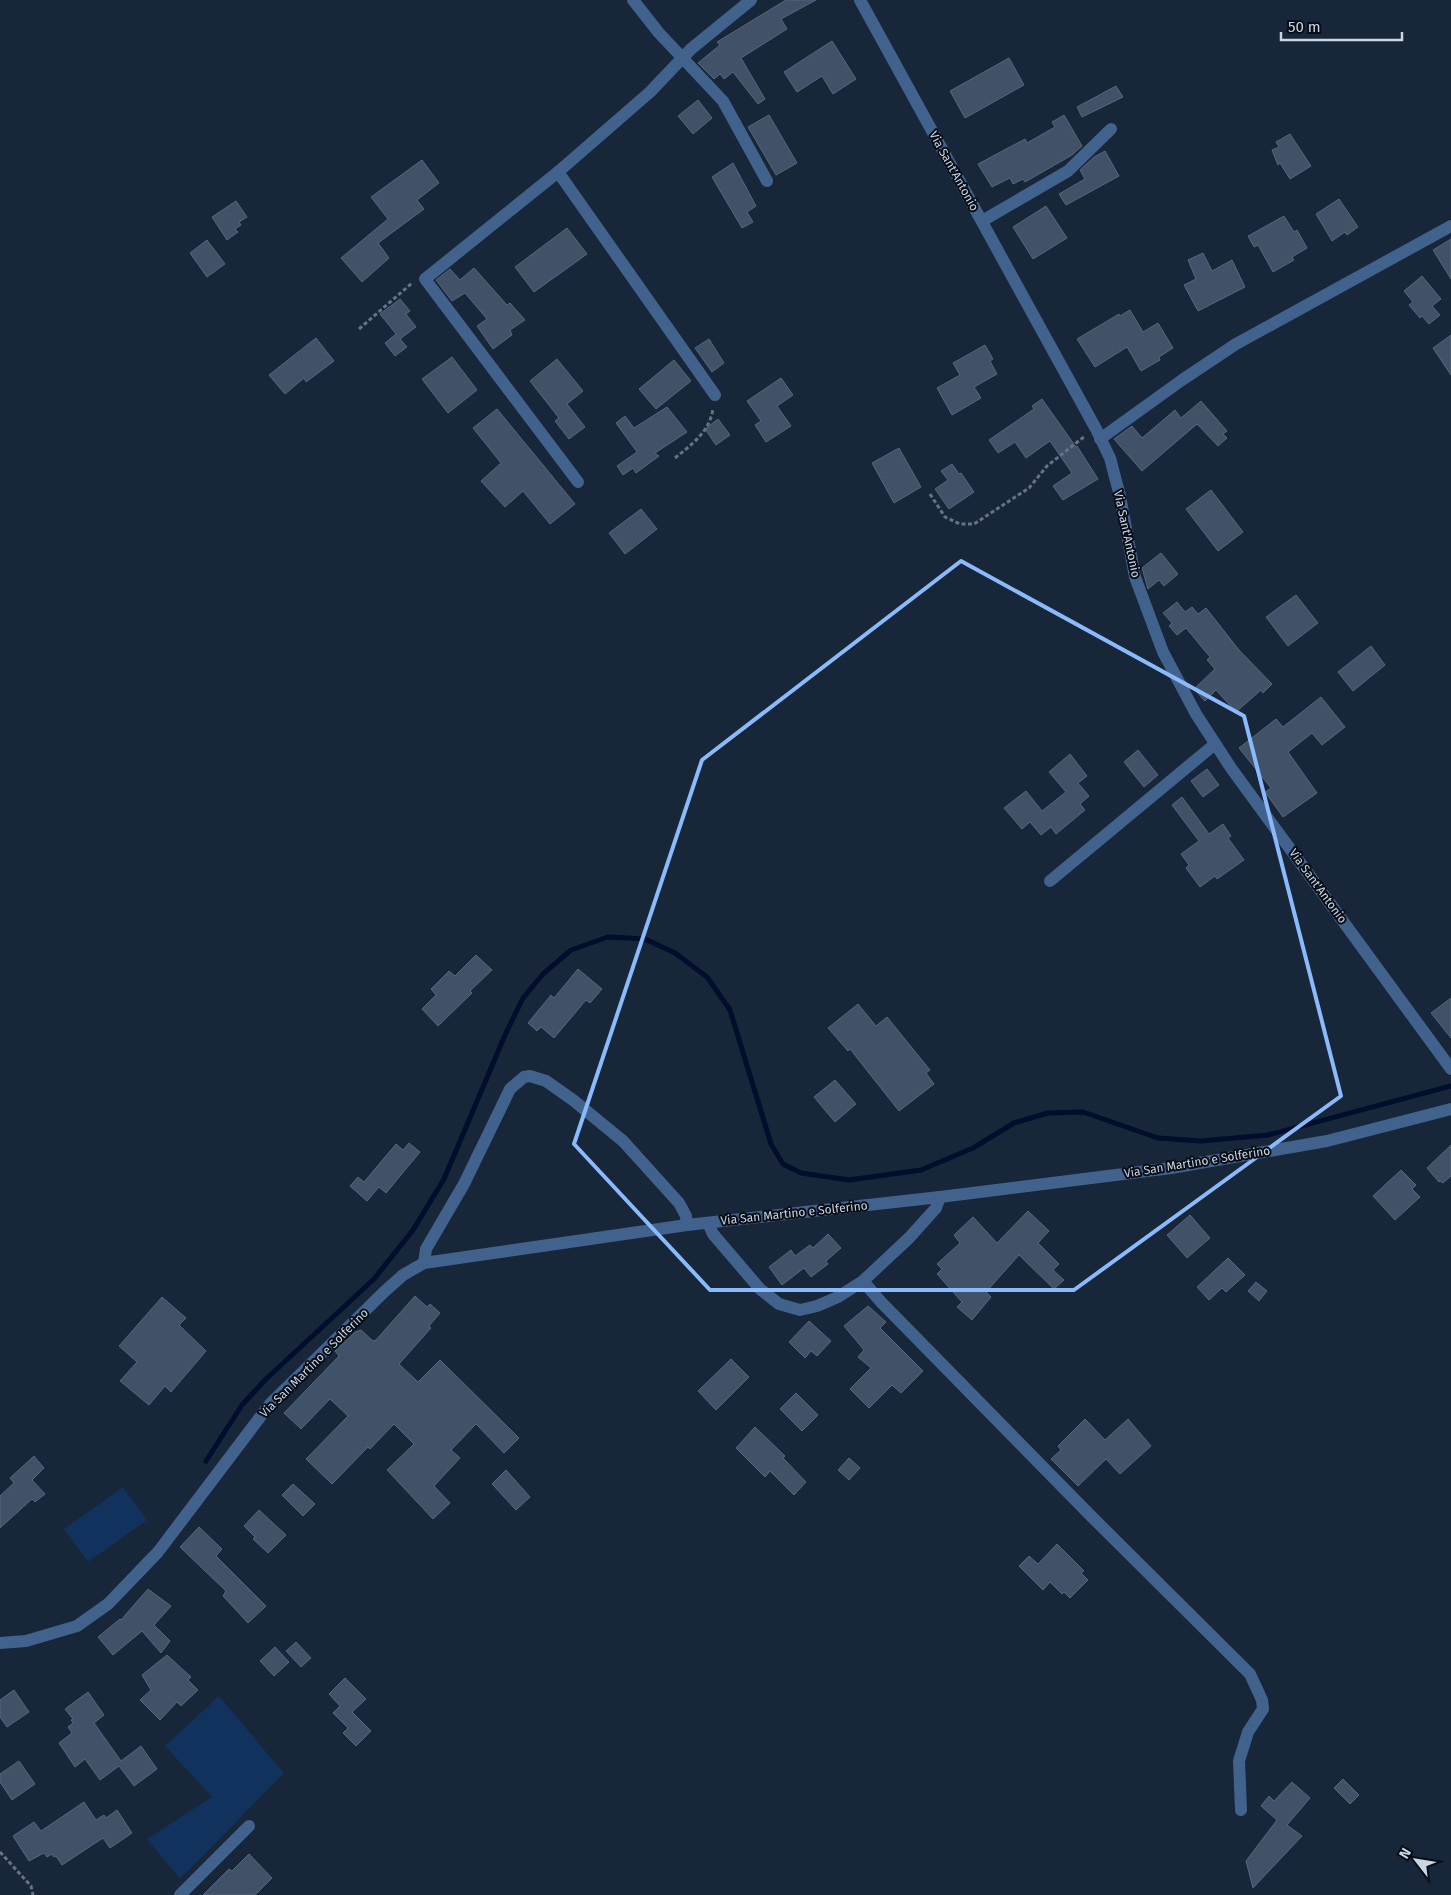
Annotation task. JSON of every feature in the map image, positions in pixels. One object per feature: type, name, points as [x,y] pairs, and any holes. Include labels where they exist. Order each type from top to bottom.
[{"type":"street","points":[[634,0],[658,33],[723,101],[767,182]]},
{"type":"street","points":[[578,482],[425,279],[558,172],[650,92],[683,57],[751,0]]},
{"type":"street","name":"Via Sant'Antonio","points":[[860,0],[1110,458],[1120,496],[1135,577],[1163,652],[1196,714],[1231,768],[1451,1068]]},
{"type":"street","points":[[982,221],[1068,171],[1111,129]]},
{"type":"street","points":[[558,172],[714,395]]},
{"type":"street","points":[[1098,434],[1236,344],[1451,226]]},
{"type":"street","points":[[1050,881],[1215,744]]},
{"type":"street","points":[[424,1263],[426,1249],[464,1184],[510,1089],[524,1077],[530,1076],[546,1081],[573,1100],[622,1141],[679,1203],[686,1216],[687,1225]]},
{"type":"street","name":"Via San Martino e Solferino","points":[[0,1643],[26,1641],[77,1626],[108,1604],[158,1552],[270,1404],[384,1292],[403,1276],[424,1263],[687,1225],[940,1197],[1171,1168],[1327,1141],[1420,1118],[1451,1108]]},
{"type":"street","name":"Via San Martino e Solferino","points":[[708,1223],[713,1234],[760,1289],[779,1304],[800,1310],[817,1306],[838,1297],[863,1281],[909,1238],[931,1214],[936,1208],[940,1197]]},
{"type":"street","points":[[863,1281],[888,1309],[1091,1516],[1250,1674],[1262,1700],[1263,1709],[1248,1732],[1239,1761],[1241,1810]]},
{"type":"street","points":[[180,1895],[249,1826]]},
{"type":"path","points":[[359,329],[421,275],[425,279]]},
{"type":"path","points":[[675,458],[702,436],[712,417],[714,395]]},
{"type":"path","points":[[930,494],[945,517],[960,524],[974,524],[1028,488],[1047,466],[1072,444],[1098,434]]},
{"type":"path","points":[[0,1852],[31,1886],[33,1895]]},
{"type":"highlighted area","points":[[961,561],[1244,716],[1341,1096],[1074,1290],[710,1290],[574,1144],[702,760]]},
{"type":"shaded area","points":[[123,1487],[147,1520],[88,1562],[64,1529]]},
{"type":"shaded area","points":[[219,1696],[284,1773],[180,1879],[147,1839],[212,1797],[165,1746]]},
{"type":"building","points":[[786,0],[816,0],[781,19],[787,29],[741,58],[765,99],[758,104],[733,72],[724,79],[720,74],[714,79],[698,63],[720,45],[717,42]]},
{"type":"building","points":[[832,41],[856,79],[833,94],[822,76],[797,92],[784,72]]},
{"type":"building","points":[[1009,58],[1024,85],[965,118],[950,91]]},
{"type":"building","points":[[1116,86],[1123,97],[1082,117],[1077,107]]},
{"type":"building","points":[[698,100],[712,118],[693,134],[678,116]]},
{"type":"building","points":[[769,115],[797,163],[776,175],[748,127]]},
{"type":"building","points":[[1064,115],[1082,146],[1072,155],[1025,182],[1023,179],[1013,184],[1010,178],[992,187],[978,164],[1025,139],[1027,143],[1055,127],[1052,122]]},
{"type":"building","points":[[1290,134],[1311,166],[1290,179],[1280,163],[1278,165],[1272,150],[1279,147],[1276,142]]},
{"type":"building","points":[[1105,151],[1119,176],[1066,205],[1059,194],[1085,179],[1080,170],[1094,157]]},
{"type":"building","points":[[422,160],[439,183],[417,200],[424,209],[378,243],[389,258],[362,282],[341,258],[388,219],[371,197]]},
{"type":"building","points":[[733,163],[756,206],[747,212],[753,222],[742,228],[712,177]]},
{"type":"building","points":[[1339,199],[1358,227],[1347,235],[1345,232],[1332,241],[1316,214]]},
{"type":"building","points":[[236,201],[247,217],[239,222],[241,225],[235,229],[238,232],[227,240],[212,217]]},
{"type":"building","points":[[1046,206],[1067,238],[1033,259],[1013,227]]},
{"type":"building","points":[[1284,216],[1294,232],[1297,230],[1307,248],[1292,257],[1294,260],[1273,272],[1258,245],[1254,247],[1248,236]]},
{"type":"building","points":[[567,228],[587,254],[534,292],[515,267]]},
{"type":"building","points":[[1451,239],[1451,279],[1433,250]]},
{"type":"building","points":[[207,240],[225,264],[207,277],[190,253]]},
{"type":"building","points":[[1203,253],[1212,271],[1232,260],[1245,287],[1198,311],[1184,285],[1196,279],[1188,260]]},
{"type":"building","points":[[474,268],[507,305],[510,303],[525,320],[510,330],[512,335],[493,349],[477,326],[487,319],[465,293],[452,301],[436,280],[450,269],[460,280]]},
{"type":"building","points":[[1422,276],[1441,299],[1432,306],[1440,315],[1429,324],[1422,316],[1420,318],[1409,305],[1413,302],[1404,291]]},
{"type":"building","points":[[400,299],[410,311],[406,314],[416,327],[400,339],[407,347],[395,356],[385,343],[396,334],[380,314]]},
{"type":"building","points":[[1130,310],[1143,332],[1158,323],[1173,348],[1159,357],[1160,360],[1141,371],[1127,347],[1095,367],[1077,339],[1119,314],[1120,316]]},
{"type":"building","points":[[1451,335],[1451,375],[1433,348]]},
{"type":"building","points":[[316,338],[334,361],[306,382],[304,378],[285,394],[269,375]]},
{"type":"building","points":[[709,339],[724,363],[712,372],[695,348]]},
{"type":"building","points":[[985,345],[993,359],[990,361],[997,374],[974,387],[981,398],[952,415],[937,388],[960,375],[953,363]]},
{"type":"building","points":[[452,357],[477,390],[448,413],[422,379]]},
{"type":"building","points":[[557,359],[583,391],[567,404],[585,427],[569,439],[555,421],[559,418],[530,381]]},
{"type":"building","points":[[674,360],[691,381],[656,409],[639,389]]},
{"type":"building","points":[[781,378],[793,395],[777,406],[791,426],[766,442],[755,425],[761,421],[747,401]]},
{"type":"building","points":[[1042,399],[1077,446],[1098,479],[1063,500],[1053,486],[1072,473],[1050,441],[1026,458],[1015,442],[998,453],[989,440],[1034,409],[1032,406]]},
{"type":"building","points":[[1201,401],[1227,431],[1223,434],[1227,438],[1218,446],[1197,424],[1142,471],[1114,439],[1132,426],[1142,438],[1175,410],[1181,418]]},
{"type":"building","points":[[667,407],[687,432],[655,453],[659,456],[636,473],[633,468],[623,475],[617,466],[637,452],[616,423],[625,416],[634,428]]},
{"type":"building","points":[[497,409],[575,504],[550,524],[523,491],[505,507],[481,481],[501,463],[473,428]]},
{"type":"building","points":[[718,419],[730,435],[716,445],[705,429]]},
{"type":"building","points":[[899,448],[921,487],[894,503],[872,463]]},
{"type":"building","points":[[952,464],[959,474],[961,473],[974,492],[949,509],[935,489],[948,480],[941,471]]},
{"type":"building","points":[[1211,490],[1243,532],[1218,551],[1186,509]]},
{"type":"building","points":[[641,509],[657,529],[625,554],[609,533]]},
{"type":"building","points":[[1161,553],[1178,574],[1164,586],[1159,580],[1148,589],[1142,568]]},
{"type":"building","points":[[1296,595],[1318,623],[1288,646],[1266,617]]},
{"type":"building","points":[[1177,602],[1185,612],[1192,607],[1198,614],[1206,608],[1239,650],[1272,684],[1263,693],[1261,690],[1236,712],[1216,690],[1205,701],[1194,689],[1215,669],[1207,660],[1210,657],[1186,628],[1177,635],[1169,626],[1172,623],[1163,613]]},
{"type":"building","points":[[1371,646],[1385,665],[1353,691],[1338,672]]},
{"type":"building","points":[[1321,697],[1345,727],[1322,745],[1312,733],[1288,752],[1317,793],[1283,817],[1265,792],[1271,788],[1239,748],[1276,719],[1283,727]]},
{"type":"building","points":[[1138,750],[1158,775],[1144,787],[1124,762]]},
{"type":"building","points":[[1070,754],[1087,776],[1078,783],[1089,796],[1080,804],[1085,810],[1056,834],[1051,827],[1041,835],[1030,822],[1022,829],[1004,808],[1026,791],[1042,811],[1066,792],[1049,772]]},
{"type":"building","points":[[1207,769],[1219,785],[1203,797],[1191,781]]},
{"type":"building","points":[[1182,797],[1209,834],[1223,824],[1231,836],[1228,838],[1244,860],[1217,879],[1215,876],[1200,887],[1186,868],[1189,865],[1181,854],[1199,841],[1172,805]]},
{"type":"building","points":[[476,955],[492,970],[470,991],[472,993],[438,1026],[422,1009],[436,995],[431,989],[449,971],[455,976]]},
{"type":"building","points":[[578,969],[602,989],[590,1003],[586,1000],[554,1038],[541,1027],[537,1031],[528,1023],[551,995],[554,998]]},
{"type":"building","points":[[1451,998],[1451,1038],[1431,1013]]},
{"type":"building","points":[[858,1004],[876,1026],[887,1017],[930,1070],[926,1073],[934,1084],[899,1111],[850,1049],[848,1051],[828,1028]]},
{"type":"building","points":[[835,1080],[856,1104],[835,1122],[814,1097]]},
{"type":"building","points":[[409,1143],[420,1152],[386,1193],[379,1187],[367,1201],[350,1186],[358,1177],[364,1182],[396,1144],[403,1150]]},
{"type":"building","points":[[1451,1145],[1451,1176],[1443,1183],[1439,1182],[1427,1168]]},
{"type":"building","points":[[1401,1170],[1416,1185],[1412,1189],[1420,1197],[1395,1220],[1373,1196]]},
{"type":"building","points":[[1028,1211],[1049,1231],[1038,1243],[1059,1264],[1053,1270],[1064,1280],[1054,1289],[1019,1255],[986,1292],[991,1297],[972,1320],[957,1307],[962,1302],[937,1274],[942,1269],[937,1264],[960,1243],[954,1235],[973,1217],[997,1243]]},
{"type":"building","points":[[1190,1215],[1210,1238],[1187,1258],[1167,1235]]},
{"type":"building","points":[[828,1234],[841,1248],[826,1261],[828,1264],[811,1277],[804,1268],[782,1285],[769,1267],[791,1250],[795,1256],[810,1245],[813,1248]]},
{"type":"building","points":[[1228,1258],[1245,1275],[1226,1292],[1222,1288],[1209,1300],[1197,1287]]},
{"type":"building","points":[[1256,1282],[1267,1291],[1259,1301],[1248,1291]]},
{"type":"building","points":[[415,1296],[427,1307],[430,1304],[440,1313],[429,1326],[431,1328],[399,1364],[418,1382],[440,1360],[519,1438],[504,1453],[476,1424],[451,1450],[460,1458],[434,1486],[450,1503],[433,1519],[387,1470],[414,1444],[394,1424],[370,1449],[368,1447],[332,1484],[306,1459],[348,1416],[330,1399],[301,1429],[284,1413],[339,1356],[335,1351],[355,1332],[361,1330],[373,1341],[376,1340]]},
{"type":"building","points":[[162,1297],[186,1318],[179,1325],[206,1351],[171,1392],[165,1386],[149,1405],[120,1381],[137,1362],[119,1346]]},
{"type":"building","points":[[868,1306],[886,1322],[880,1328],[923,1371],[901,1393],[892,1385],[869,1408],[850,1389],[871,1368],[858,1357],[864,1350],[844,1326]]},
{"type":"building","points":[[809,1321],[831,1341],[817,1356],[811,1351],[805,1358],[789,1342]]},
{"type":"building","points":[[731,1359],[749,1377],[716,1410],[698,1391]]},
{"type":"building","points":[[796,1393],[818,1415],[802,1431],[780,1409]]},
{"type":"building","points":[[1085,1419],[1105,1440],[1128,1419],[1151,1446],[1120,1474],[1106,1459],[1078,1486],[1051,1459],[1061,1450],[1058,1446]]},
{"type":"building","points":[[755,1427],[785,1456],[783,1458],[806,1482],[794,1495],[770,1471],[765,1477],[736,1448]]},
{"type":"building","points":[[34,1456],[44,1468],[32,1480],[45,1494],[35,1502],[32,1499],[0,1528],[0,1496],[14,1483],[10,1478]]},
{"type":"building","points":[[849,1458],[860,1468],[849,1480],[838,1470]]},
{"type":"building","points":[[506,1470],[530,1497],[516,1510],[492,1484]]},
{"type":"building","points":[[293,1484],[315,1504],[303,1516],[282,1495]]},
{"type":"building","points":[[259,1510],[286,1535],[268,1553],[253,1539],[255,1537],[244,1526]]},
{"type":"building","points":[[199,1527],[222,1549],[216,1556],[266,1606],[248,1623],[223,1596],[226,1591],[180,1547]]},
{"type":"building","points":[[1057,1544],[1084,1571],[1081,1573],[1088,1580],[1070,1598],[1064,1592],[1062,1594],[1050,1582],[1043,1590],[1019,1566],[1029,1556],[1038,1564]]},
{"type":"building","points":[[148,1589],[171,1606],[154,1625],[170,1641],[161,1653],[142,1631],[113,1655],[98,1637],[121,1620]]},
{"type":"building","points":[[296,1642],[311,1658],[301,1667],[286,1651]]},
{"type":"building","points":[[275,1647],[289,1662],[274,1676],[260,1661]]},
{"type":"building","points":[[167,1655],[191,1677],[188,1680],[198,1690],[181,1706],[177,1702],[160,1720],[140,1700],[151,1690],[142,1675]]},
{"type":"building","points":[[345,1678],[366,1699],[352,1712],[371,1731],[356,1746],[343,1733],[348,1728],[333,1713],[340,1706],[329,1694]]},
{"type":"building","points":[[14,1690],[29,1712],[7,1727],[0,1717],[0,1700]]},
{"type":"building","points":[[88,1692],[104,1715],[94,1723],[121,1761],[141,1746],[157,1769],[134,1786],[119,1766],[100,1780],[85,1759],[75,1767],[59,1743],[72,1733],[68,1727],[73,1723],[71,1720],[73,1719],[65,1709]]},
{"type":"building","points":[[19,1761],[35,1784],[12,1800],[0,1782],[0,1774]]},
{"type":"building","points":[[1343,1779],[1359,1795],[1350,1804],[1334,1788]]},
{"type":"building","points":[[1292,1782],[1310,1798],[1287,1825],[1302,1836],[1253,1888],[1246,1861],[1277,1820],[1261,1806],[1269,1796],[1274,1801]]},
{"type":"building","points":[[84,1802],[96,1820],[104,1815],[106,1818],[117,1810],[132,1833],[110,1848],[103,1838],[62,1865],[56,1856],[54,1857],[52,1854],[47,1857],[44,1853],[29,1861],[13,1836],[34,1822],[41,1831]]},
{"type":"building","points":[[249,1854],[272,1878],[255,1895],[203,1895],[229,1869],[232,1871]]},
{"type":"waterway","points":[[206,1461],[242,1405],[265,1380],[374,1279],[413,1230],[444,1179],[505,1035],[523,998],[543,974],[571,950],[608,937],[645,939],[675,953],[707,977],[730,1010],[771,1144],[783,1164],[801,1173],[849,1180],[921,1170],[973,1148],[1014,1123],[1048,1113],[1083,1112],[1158,1138],[1201,1141],[1268,1135],[1451,1086]]}]
